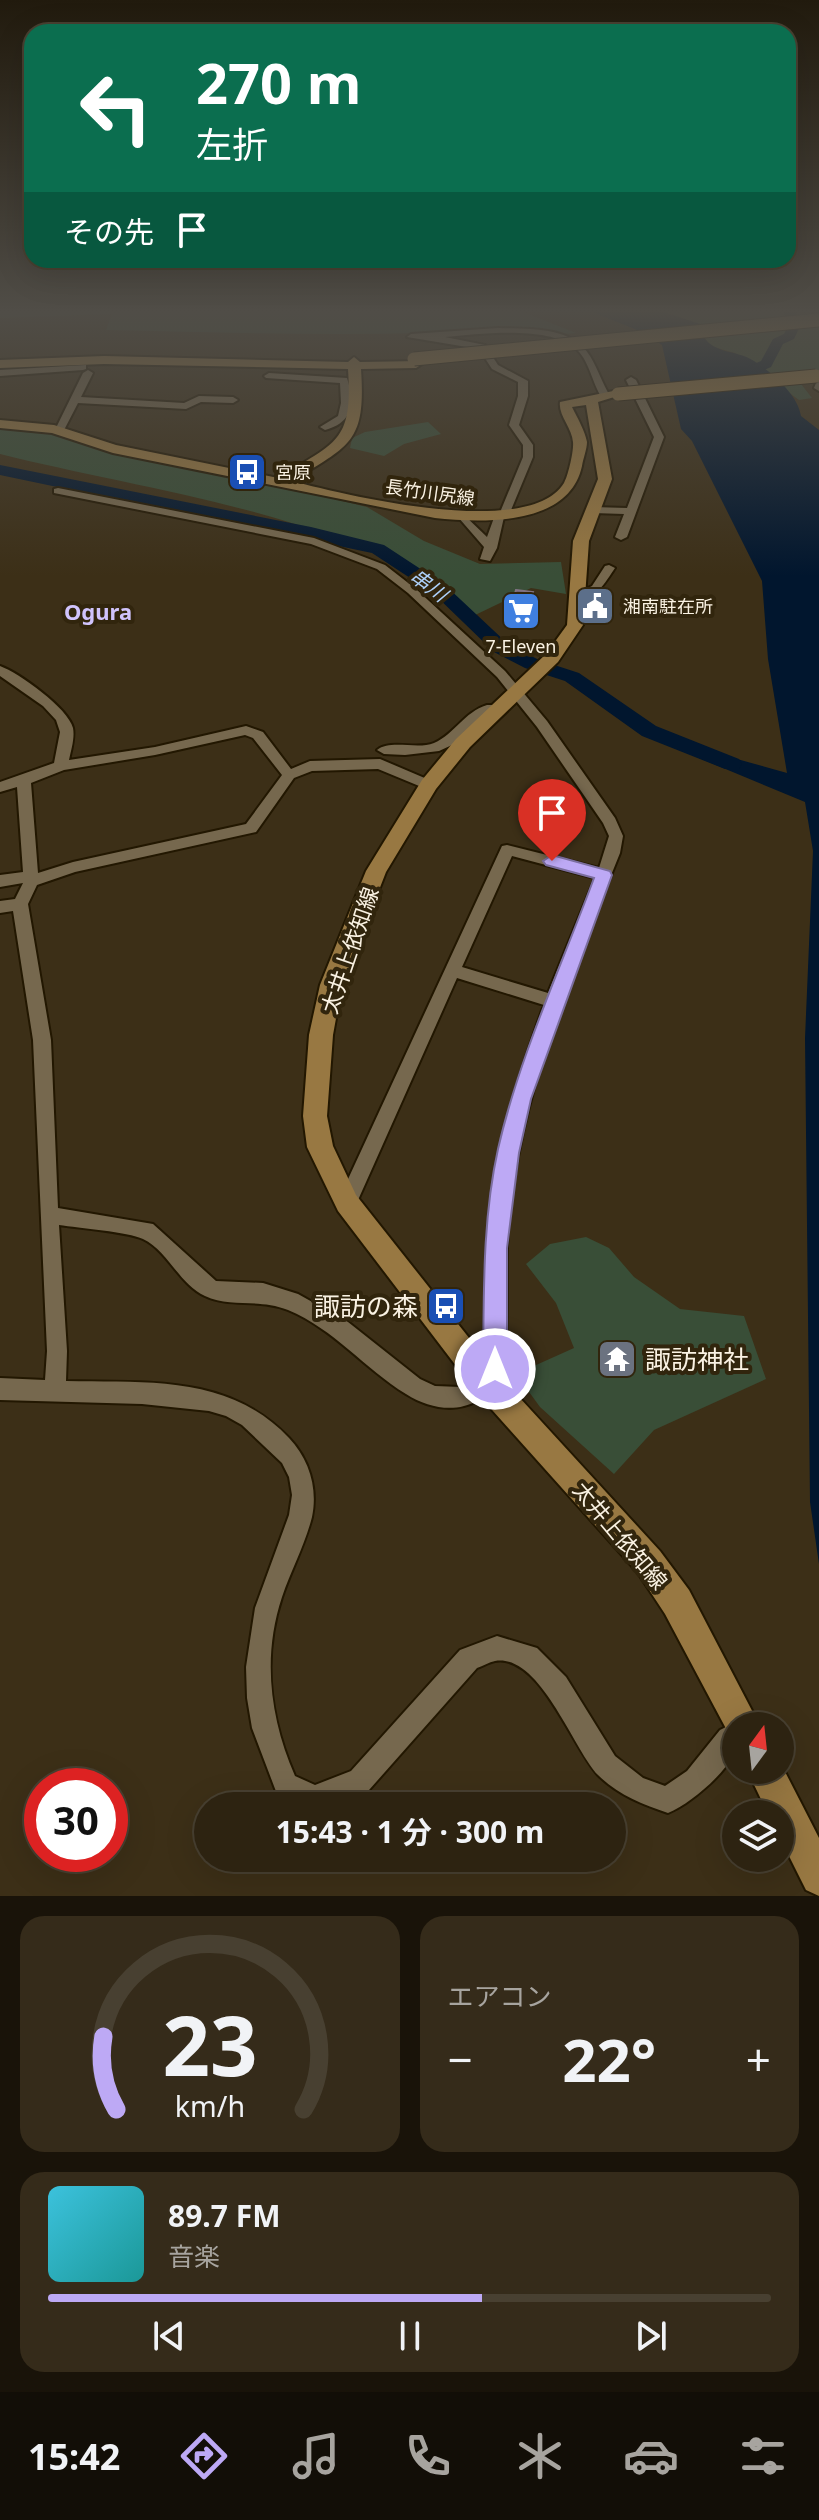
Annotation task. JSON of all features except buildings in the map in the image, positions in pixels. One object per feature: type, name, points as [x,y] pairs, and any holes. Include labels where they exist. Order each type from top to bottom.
[{"type":"main road","name":"長竹川尻線","points":[[0,424],[60,430],[113,449],[463,517],[504,516],[548,503],[571,484],[580,439],[564,406],[567,402],[583,399]]},
{"type":"main road","name":"太井上依知線","points":[[604,399],[605,469],[579,551],[578,598],[570,635],[552,658],[496,709],[429,785],[376,871],[331,985],[314,1089],[318,1132],[331,1175],[347,1203],[486,1382],[649,1562],[677,1602],[736,1712]]},
{"type":"main road","points":[[280,483],[349,437],[356,423],[351,401]]},
{"type":"main road","points":[[772,1784],[819,1877]]},
{"type":"street","points":[[60,430],[76,400],[186,406],[198,399]]},
{"type":"street","points":[[215,399],[233,400]]},
{"type":"street","points":[[463,517],[488,554],[528,457],[528,445],[514,425],[522,399]]},
{"type":"street","points":[[621,537],[659,437],[642,399]]},
{"type":"street","points":[[325,427],[340,423],[351,401]]},
{"type":"street","points":[[49,1215],[146,1230],[159,1238],[206,1286],[219,1292],[261,1292],[305,1305],[421,1391],[445,1399],[466,1397],[486,1382],[495,1369],[496,1248],[508,1153],[521,1099],[616,836],[610,822],[517,689],[381,567],[314,541],[58,491]]},
{"type":"street","points":[[593,510],[631,511]]},
{"type":"street","points":[[578,598],[596,588],[609,568]]},
{"type":"street","points":[[0,670],[55,710],[63,721],[67,731],[61,766]]},
{"type":"street","points":[[384,750],[433,748],[450,740],[480,711],[496,709]]},
{"type":"street","points":[[0,787],[61,766],[155,751],[246,730],[258,735],[289,775]]},
{"type":"street","points":[[0,881],[31,879],[251,828],[289,775],[320,764],[343,767],[380,764],[429,785]]},
{"type":"street","points":[[24,781],[31,879],[10,906],[42,1040],[57,1351],[55,1391]]},
{"type":"street","points":[[347,1203],[507,850],[604,875]]},
{"type":"street","points":[[452,970],[555,1002]]},
{"type":"street","points":[[0,1389],[225,1405],[254,1420],[289,1450],[302,1477],[305,1501],[268,1602],[258,1669],[266,1741],[286,1785],[315,1798],[360,1781],[469,1659],[497,1648],[528,1657],[557,1686],[606,1765],[635,1788],[668,1800],[696,1780],[722,1748]]},
{"type":"green space","points":[[428,422],[441,434],[404,444],[384,456],[350,448],[352,438],[365,432]]},
{"type":"green space","points":[[0,426],[56,431],[367,507],[424,541],[480,564],[561,562],[566,594],[531,588],[471,617],[407,570],[362,548],[313,530],[208,500],[0,454]]},
{"type":"green space","points":[[586,1237],[609,1248],[634,1277],[680,1309],[744,1316],[766,1379],[654,1430],[614,1474],[540,1407],[516,1374],[574,1348],[556,1303],[526,1264],[550,1244]]},
{"type":"water","points":[[674,399],[795,399],[801,416],[819,430],[819,1564],[810,1502],[805,1038],[813,851],[805,802],[699,758],[705,750],[787,773],[768,659],[762,581],[692,441],[681,429]]},
{"type":"waterway","name":"串川","points":[[0,470],[311,532],[378,549],[439,589],[501,648],[532,664],[572,677],[649,731],[732,764]]},
{"type":"place","name":"宮原","points":[[247,472]]},
{"type":"place","name":"湘南駐在所","points":[[595,606]]},
{"type":"place","name":"7-Eleven","points":[[521,611]]},
{"type":"place","name":"諏訪の森","points":[[446,1306]]},
{"type":"place","name":"諏訪神社","points":[[617,1359]]},
{"type":"district","name":"Ogura","points":[[98,611]]},
{"type":"route","points":[[495,1369],[496,1248],[508,1153],[521,1099],[604,875],[552,861]]}]
